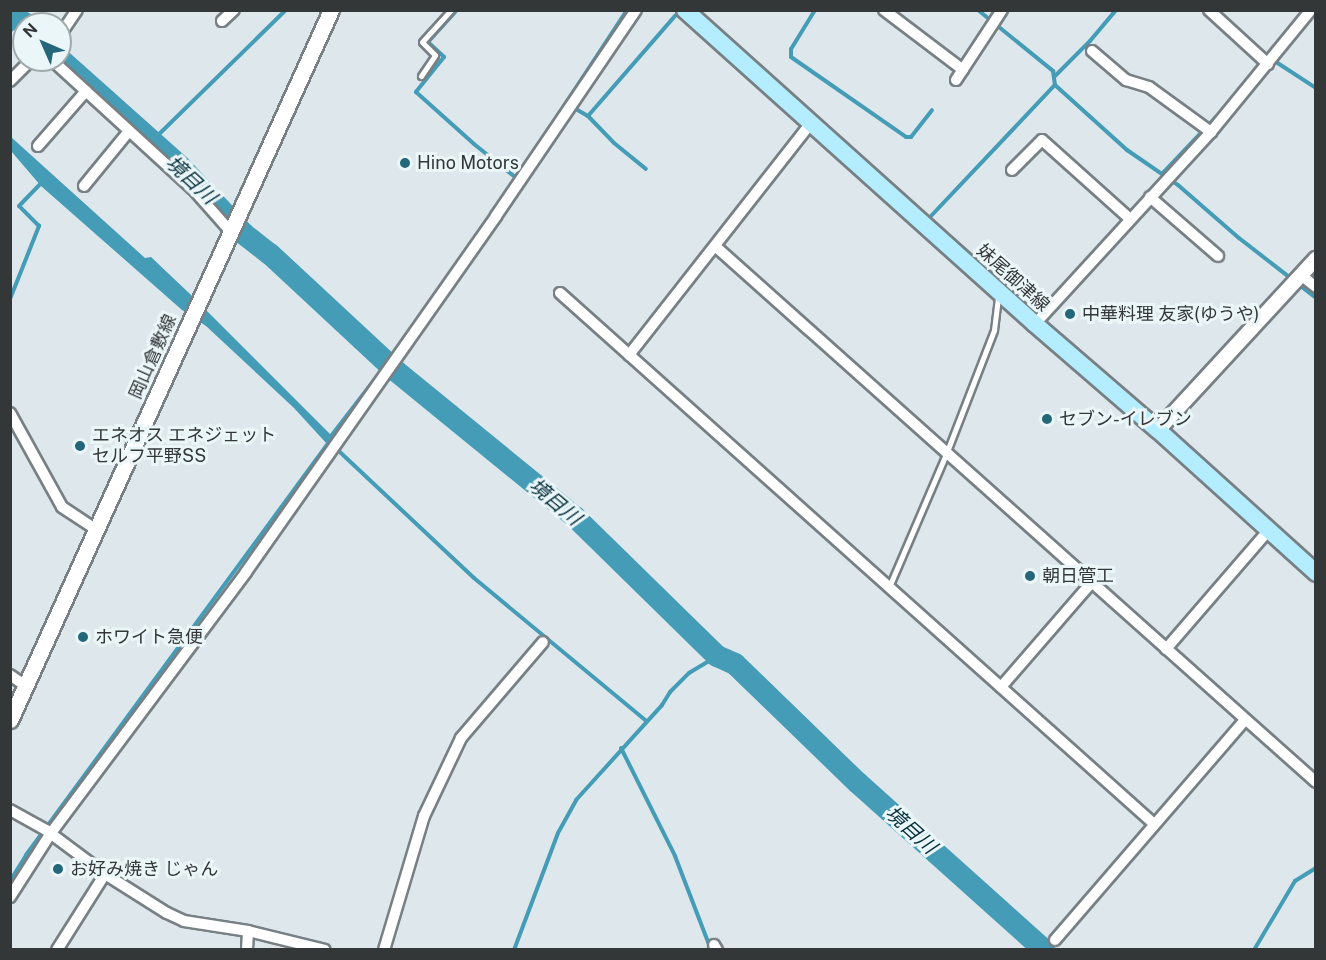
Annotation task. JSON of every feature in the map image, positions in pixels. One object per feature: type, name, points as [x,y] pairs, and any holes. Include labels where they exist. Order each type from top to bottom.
[{"type":"main road","name":"岡山倉敷線","points":[[10,720],[331,10]]},
{"type":"main road","name":"妹尾御津線","points":[[685,10],[1316,573]]},
{"type":"street","points":[[222,21],[234,10]]},
{"type":"street","points":[[10,897],[46,830],[246,572],[636,10]]},
{"type":"street","points":[[884,10],[963,70]]},
{"type":"street","points":[[1209,10],[1268,60]]},
{"type":"street","points":[[1035,324],[1168,178],[1207,129],[1311,10]]},
{"type":"street","points":[[956,80],[996,19]]},
{"type":"street","points":[[1092,51],[1126,80],[1149,87],[1207,129]]},
{"type":"street","points":[[65,72],[193,189],[231,232]]},
{"type":"street","points":[[38,146],[86,91]]},
{"type":"street","points":[[629,355],[812,123]]},
{"type":"street","points":[[84,186],[129,131]]},
{"type":"street","points":[[1012,170],[1042,140],[1130,219]]},
{"type":"street","points":[[1150,197],[1218,256]]},
{"type":"street","points":[[715,246],[1316,782]]},
{"type":"street","points":[[1158,430],[1316,259]]},
{"type":"street","points":[[1297,279],[1316,287]]},
{"type":"street","points":[[560,293],[1154,824]]},
{"type":"street","points":[[10,413],[62,507],[97,530]]},
{"type":"street","points":[[1166,649],[1268,531]]},
{"type":"street","points":[[1000,687],[1091,583]]},
{"type":"street","points":[[384,950],[424,816],[461,738],[543,642]]},
{"type":"street","points":[[10,675],[26,686]]},
{"type":"street","points":[[1055,940],[1245,720]]},
{"type":"street","points":[[10,810],[46,830],[105,874],[167,913],[184,921],[248,931],[325,950]]},
{"type":"street","points":[[57,950],[105,874]]},
{"type":"street","points":[[246,950],[248,931]]},
{"type":"lane","points":[[421,76],[435,56],[422,42],[451,10]]},
{"type":"lane","points":[[889,587],[946,454],[994,330],[998,290]]},
{"type":"water","points":[[11,137],[145,258],[151,257],[190,294],[331,435],[327,444],[294,408],[206,326],[182,310],[41,186],[11,151]]},
{"type":"waterway","points":[[151,142],[286,10]]},
{"type":"waterway","points":[[457,10],[428,42],[444,57],[416,92],[515,177]]},
{"type":"waterway","points":[[514,182],[627,10]]},
{"type":"waterway","points":[[815,10],[791,49],[791,57],[906,137],[911,137],[932,110]]},
{"type":"waterway","points":[[978,10],[1053,71],[1055,85],[1127,150],[1178,185],[1239,238],[1316,298]]},
{"type":"waterway","points":[[1054,77],[1090,41],[1116,10]]},
{"type":"waterway","points":[[588,116],[675,16]]},
{"type":"waterway","points":[[1273,60],[1316,88]]},
{"type":"waterway","name":"境目川","points":[[72,70],[180,166],[244,234],[270,254],[396,371],[576,518],[717,656],[735,664],[858,783],[1044,950]]},
{"type":"waterway","points":[[931,216],[1055,85]]},
{"type":"waterway","points":[[574,108],[588,116],[614,143],[646,169]]},
{"type":"waterway","points":[[1162,174],[1217,116]]},
{"type":"waterway","points":[[10,299],[39,226],[19,206],[43,181]]},
{"type":"waterway","points":[[328,440],[378,375]]},
{"type":"waterway","points":[[326,439],[474,578],[646,721]]},
{"type":"waterway","points":[[10,881],[26,855],[329,442]]},
{"type":"waterway","points":[[514,950],[558,833],[576,800],[662,705],[670,692],[689,673],[717,656]]},
{"type":"waterway","points":[[621,748],[675,856],[711,950]]},
{"type":"waterway","points":[[1254,950],[1295,881],[1316,868]]},
{"type":"place","name":"Hino Motors","points":[[405,163]]},
{"type":"place","name":"中華料理 友家(ゆうや)","points":[[1070,314]]},
{"type":"place","name":"セブン-イレブン","points":[[1047,419]]},
{"type":"place","name":"エネオス エネジェット セルフ平野SS","points":[[80,446]]},
{"type":"place","name":"朝日管工","points":[[1030,576]]},
{"type":"place","name":"ホワイト急便","points":[[83,637]]},
{"type":"place","name":"お好み焼き じゃん","points":[[58,869]]}]
